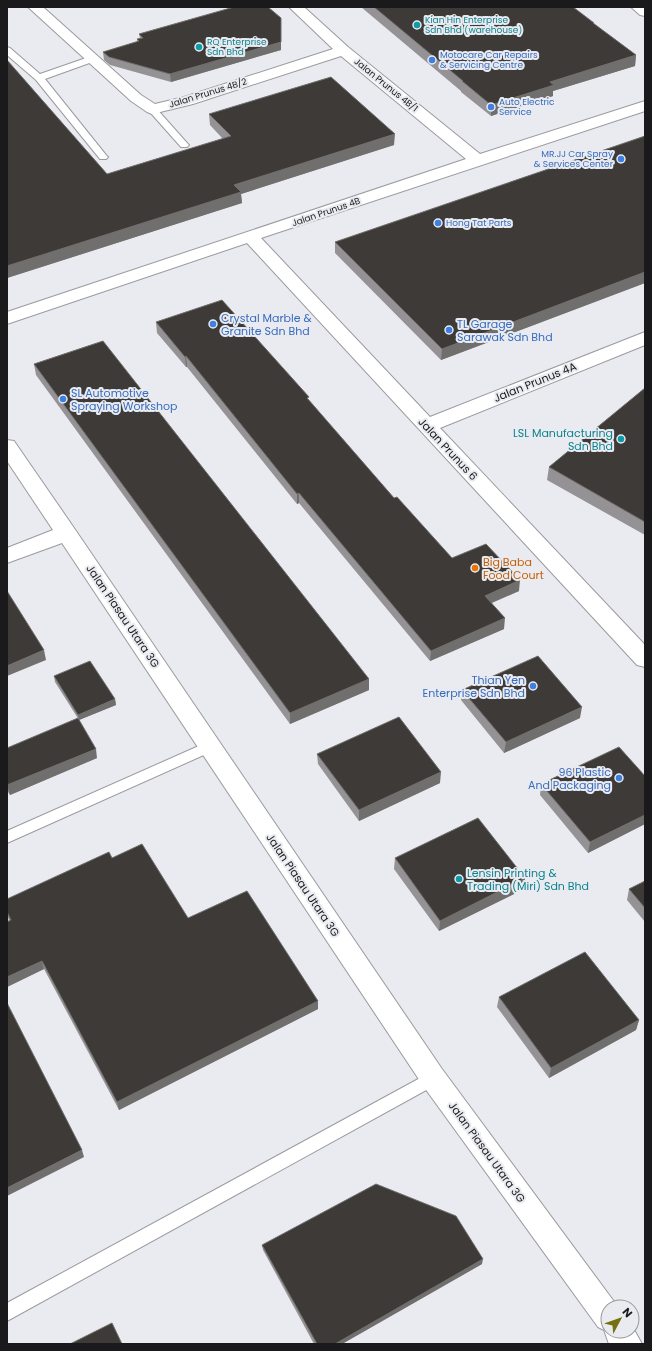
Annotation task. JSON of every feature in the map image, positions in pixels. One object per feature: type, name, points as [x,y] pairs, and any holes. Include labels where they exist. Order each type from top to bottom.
[{"type":"street","points":[[35,7],[136,98],[152,108]]},
{"type":"street","name":"Jalan Prunus 4B/1","points":[[296,7],[343,50],[478,160]]},
{"type":"street","points":[[638,7],[645,12]]},
{"type":"street","name":"Jalan Prunus 4B/2","points":[[152,108],[188,100],[343,50]]},
{"type":"street","name":"Jalan Prunus 4B","points":[[7,318],[251,238],[478,160],[645,106]]},
{"type":"street","name":"Jalan Prunus 6","points":[[251,238],[645,659]]},
{"type":"street","name":"Jalan Prunus 4A","points":[[426,426],[645,338]]},
{"type":"street","name":"Jalan Piasau Utara 3G","points":[[7,446],[67,532],[433,1078],[600,1307]]},
{"type":"street","points":[[7,556],[67,532]]},
{"type":"lane","points":[[7,50],[39,78],[104,157]]},
{"type":"lane","points":[[39,78],[92,58]]},
{"type":"lane","points":[[152,108],[184,145]]},
{"type":"lane","points":[[7,837],[210,746]]},
{"type":"lane","points":[[7,1312],[433,1078]]},
{"type":"building","points":[[234,7],[268,7],[281,18],[281,42],[170,74],[109,57],[103,52],[139,41],[137,39],[143,38],[139,34]]},
{"type":"building","points":[[374,7],[573,7],[636,55],[550,82],[554,85],[491,105]]},
{"type":"building","points":[[7,60],[107,174],[231,136],[209,114],[331,77],[395,134],[234,185],[241,192],[7,266]]},
{"type":"building","points":[[645,136],[645,272],[442,349],[335,242]]},
{"type":"building","points":[[222,300],[309,397],[307,398],[394,498],[397,497],[452,558],[486,544],[520,580],[485,596],[505,618],[431,651],[299,493],[297,494],[186,356],[185,357],[156,322]]},
{"type":"building","points":[[103,341],[369,679],[290,713],[34,364]]},
{"type":"building","name":"LSL Manufacturing Sdn Bhd","points":[[645,388],[645,522],[549,467]]},
{"type":"building","points":[[7,591],[44,650],[7,666]]},
{"type":"building","points":[[538,656],[582,707],[506,742],[462,690]]},
{"type":"building","points":[[90,661],[115,699],[78,715],[54,676]]},
{"type":"building","points":[[399,717],[441,772],[359,810],[317,754]]},
{"type":"building","points":[[78,718],[96,749],[7,785],[7,748]]},
{"type":"building","points":[[619,747],[645,776],[645,815],[590,842],[541,784]]},
{"type":"building","name":"Lensin Printing & Trading (Miri) Sdn Bhd","points":[[478,818],[525,878],[440,921],[395,858]]},
{"type":"building","points":[[142,844],[188,918],[247,891],[318,1001],[117,1102],[42,961],[7,977],[7,922],[11,920],[7,912],[7,899],[109,852],[112,858]]},
{"type":"building","points":[[645,881],[645,908],[629,889]]},
{"type":"building","points":[[585,952],[639,1020],[551,1068],[499,997]]},
{"type":"building","points":[[7,1003],[82,1150],[7,1188]]},
{"type":"building","points":[[376,1184],[456,1216],[483,1259],[335,1344],[317,1344],[262,1245]]},
{"type":"building","points":[[112,1323],[122,1344],[70,1344]]},
{"type":"place","name":"Kian Hin Enterprise Sdn Bhd (warehouse)","points":[[417,25]]},
{"type":"place","name":"RQ Enterprise Sdn Bhd","points":[[199,47]]},
{"type":"place","name":"Motocare Car Repairs & Servicing Centre","points":[[432,60]]},
{"type":"place","name":"Auto Electric Service","points":[[491,107]]},
{"type":"place","name":"MR.JJ Car Spray & Services Center","points":[[621,159]]},
{"type":"place","name":"Hong Tat Parts","points":[[438,223]]},
{"type":"place","name":"Crystal Marble & Granite Sdn Bhd","points":[[213,324]]},
{"type":"place","name":"TL Garage Sarawak Sdn Bhd","points":[[449,330]]},
{"type":"place","name":"SL Automotive Spraying Workshop","points":[[63,399]]},
{"type":"place","name":"LSL Manufacturing Sdn Bhd","points":[[621,439]]},
{"type":"place","name":"Big Baba Food Court","points":[[475,568]]},
{"type":"place","name":"Thian Yen Enterprise Sdn Bhd","points":[[533,686]]},
{"type":"place","name":"96 Plastic And Packaging","points":[[619,778]]},
{"type":"place","name":"Lensin Printing & Trading (Miri) Sdn Bhd","points":[[459,879]]}]
